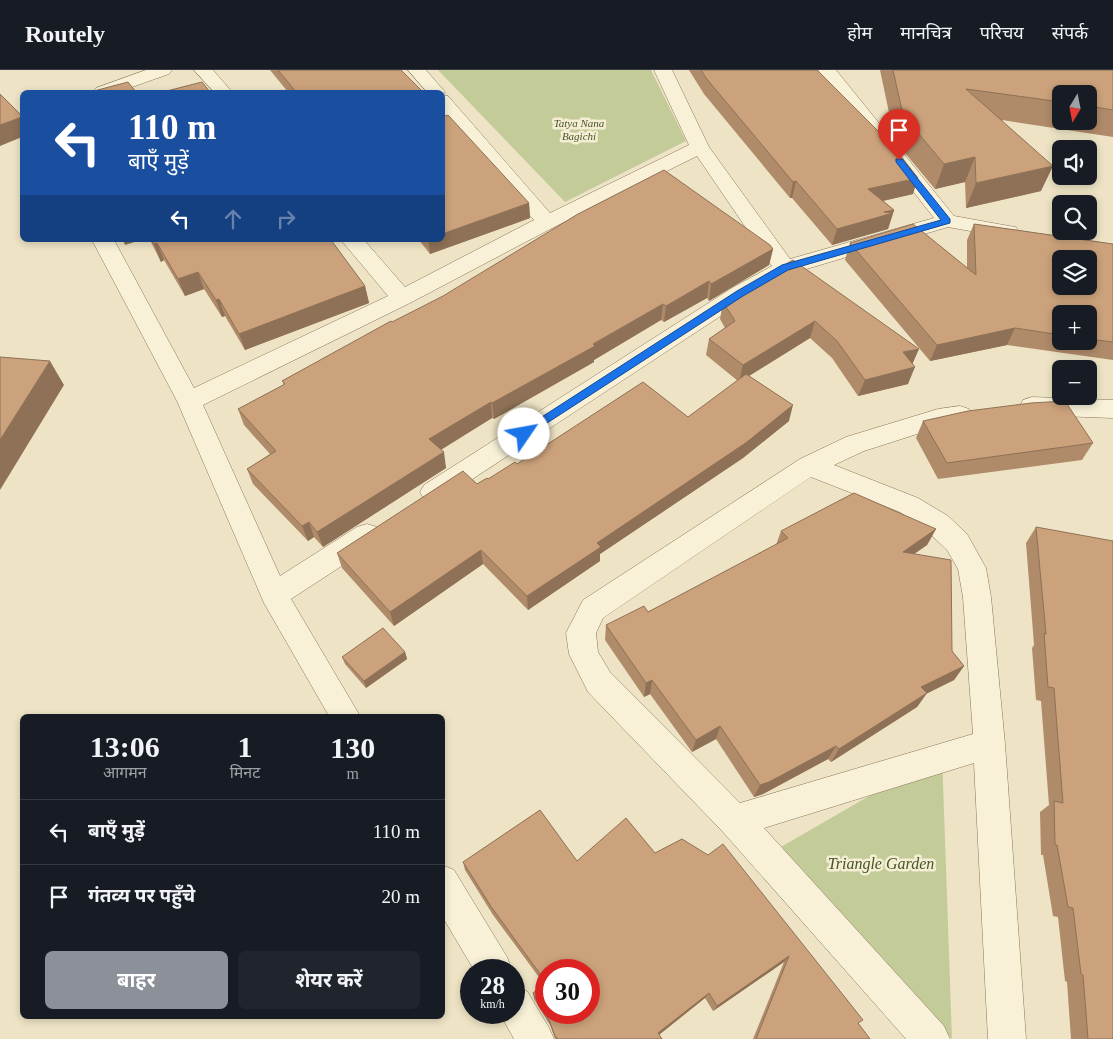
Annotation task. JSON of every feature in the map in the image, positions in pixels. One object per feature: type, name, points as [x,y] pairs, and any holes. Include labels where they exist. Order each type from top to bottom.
[{"type":"street","points":[[108,90],[163,70]]},
{"type":"street","points":[[204,70],[221,90]]},
{"type":"street","points":[[417,70],[434,90]]},
{"type":"street","points":[[663,70],[700,147],[785,268]]},
{"type":"street","points":[[827,70],[947,221]]},
{"type":"street","points":[[445,103],[548,222]]},
{"type":"street","points":[[189,400],[402,298],[548,222],[700,147]]},
{"type":"street","points":[[416,504],[740,294],[785,268],[947,221],[1035,237]]},
{"type":"street","points":[[103,242],[189,400],[274,595],[344,714]]},
{"type":"street","points":[[354,242],[402,298]]},
{"type":"street","points":[[931,1039],[735,821],[599,682],[584,654],[581,633],[593,609],[809,466],[856,444],[938,418],[995,410],[1031,406],[1113,409]]},
{"type":"street","points":[[809,466],[910,506],[938,524],[957,542],[972,568],[976,587],[989,744],[1007,1039]]},
{"type":"street","points":[[274,595],[382,525]]},
{"type":"street","points":[[735,821],[989,744]]},
{"type":"street","points":[[445,887],[488,959]]},
{"type":"street","points":[[525,1023],[534,1039]]},
{"type":"green space","name":"Tatya Nana Bagichi","points":[[438,70],[651,70],[686,141],[565,202]]},
{"type":"green space","name":"Triangle Garden","points":[[942,754],[952,1039],[779,848]]},
{"type":"building","points":[[278,70],[401,70],[421,90],[294,90]]},
{"type":"building","points":[[701,70],[817,70],[893,146],[918,178],[868,189],[894,210],[884,212],[893,213],[837,229],[796,181],[793,182]]},
{"type":"building","points":[[893,70],[1113,70],[1113,110],[1098,108],[1098,85],[1052,85],[1052,101],[966,89],[1052,165],[976,183],[975,157],[944,164],[903,115]]},
{"type":"building","points":[[128,82],[134,90],[98,90]]},
{"type":"building","points":[[202,82],[208,90],[171,90]]},
{"type":"building","points":[[0,94],[20,114],[20,118],[0,125]]},
{"type":"building","points":[[445,115],[448,115],[529,203],[445,233]]},
{"type":"building","points":[[664,170],[773,249],[711,284],[709,281],[666,306],[663,304],[593,344],[595,346],[491,402],[429,439],[444,452],[317,532],[309,522],[302,526],[247,469],[276,451],[238,409],[285,384],[282,381],[391,321],[443,296],[578,214]]},
{"type":"building","points":[[913,224],[976,275],[974,224],[1052,235],[1052,240],[1085,240],[1113,244],[1113,342],[1097,340],[1097,305],[1052,305],[1052,334],[1015,328],[937,345],[850,243]]},
{"type":"building","points":[[153,242],[332,242],[365,286],[239,334],[219,299],[216,300],[198,272],[178,279],[157,243],[154,244]]},
{"type":"building","points":[[793,260],[919,349],[903,352],[915,367],[865,380],[837,341],[815,321],[743,365],[709,339],[735,321],[723,302]]},
{"type":"building","points":[[0,357],[50,361],[0,440]]},
{"type":"building","points":[[746,374],[793,405],[747,442],[597,543],[601,547],[527,596],[481,550],[390,612],[337,553],[463,471],[477,484],[515,462],[517,464],[643,382],[688,417]]},
{"type":"building","points":[[1052,402],[1052,405],[1068,405],[1093,443],[947,463],[923,421],[968,411]]},
{"type":"building","points":[[854,493],[936,529],[903,552],[951,560],[952,651],[964,666],[921,687],[927,693],[839,749],[836,746],[760,785],[720,726],[696,740],[652,680],[646,683],[606,625],[644,606],[648,612],[788,538],[781,531]]},
{"type":"building","points":[[1036,527],[1113,541],[1113,1039],[1088,1039],[1083,975],[1081,974],[1073,908],[1068,907],[1057,845],[1055,845],[1054,801],[1063,803],[1054,688],[1048,687],[1044,633],[1046,634]]},
{"type":"building","points":[[383,628],[405,652],[364,681],[342,657]]},
{"type":"building","points":[[540,810],[577,861],[626,818],[655,853],[682,839],[708,855],[723,844],[863,1020],[858,1023],[870,1039],[756,1039],[789,956],[717,1006],[709,993],[658,1033],[662,1039],[558,1039],[550,1024],[600,1024],[600,959],[535,959],[535,967],[492,908],[463,862]]},
{"type":"route","points":[[524,434],[740,294],[785,268],[947,221],[899,160]]}]
